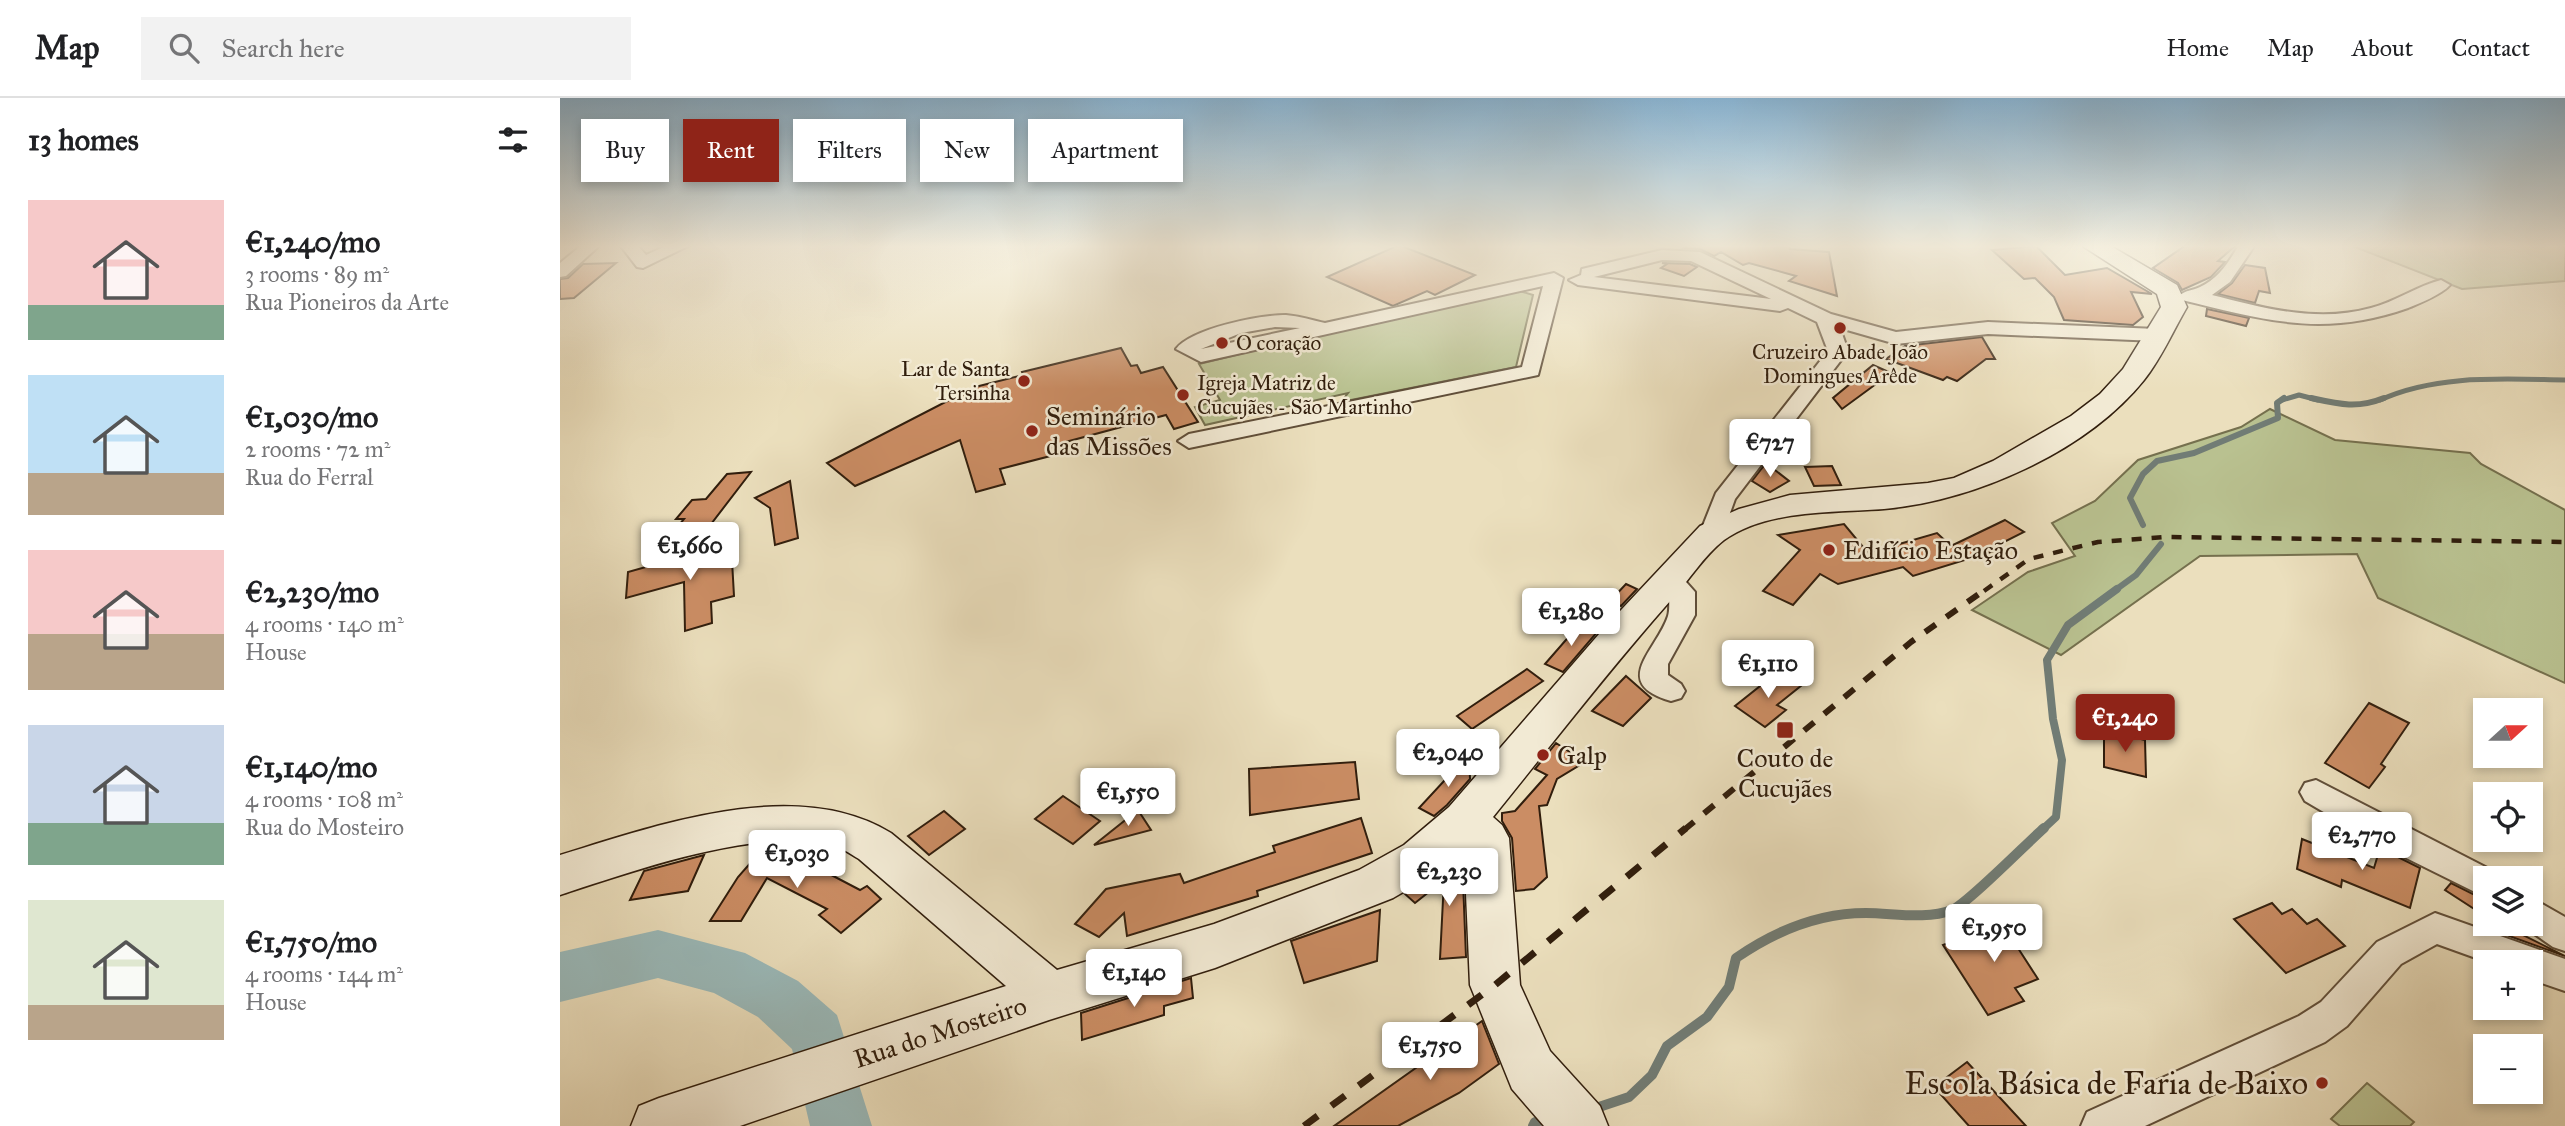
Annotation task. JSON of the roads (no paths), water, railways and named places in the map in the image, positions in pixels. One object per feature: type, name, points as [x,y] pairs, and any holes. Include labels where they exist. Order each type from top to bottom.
[{"type":"main road","points":[[2176,293],[2183,297]]},
{"type":"main road","name":"Rua do Mosteiro","points":[[659,1126],[1049,996],[1215,946],[1376,884],[1420,859],[1465,820],[1619,635],[1712,533],[1751,516],[1790,505],[1886,499],[1928,493],[1964,485],[2004,468],[2066,433],[2110,400],[2134,374],[2174,307],[2183,297]]},
{"type":"main road","points":[[1465,820],[1486,838],[1495,985],[1531,1070],[1580,1126]]},
{"type":"main road","points":[[560,875],[655,847],[724,832],[804,823],[832,827],[855,834],[875,846],[1017,964],[1049,996]]},
{"type":"street","points":[[1318,327],[1286,321],[1264,323],[1197,341],[1186,349],[1201,356],[1318,327],[1487,293]]},
{"type":"street","points":[[1189,441],[1215,433],[1531,371],[1564,293]]},
{"type":"street","points":[[1678,293],[1818,315],[1896,338],[1988,328],[2157,335]]},
{"type":"street","points":[[1712,533],[1724,498],[1838,351],[1831,328],[1818,315],[1772,293]]},
{"type":"street","points":[[2183,297],[2200,293]]},
{"type":"street","points":[[2183,297],[2297,320],[2335,322],[2360,319],[2427,293]]},
{"type":"street","points":[[1670,580],[1682,592],[1682,615],[1654,664],[1654,680],[1671,691]]},
{"type":"street","points":[[2316,792],[2389,835],[2473,877]]},
{"type":"street","points":[[2543,921],[2565,936]]},
{"type":"street","points":[[2101,1126],[2312,1029],[2334,1014],[2389,953],[2435,928],[2565,975]]},
{"type":"waterway","points":[[2380,400],[2424,386],[2447,382],[2494,379],[2565,380]]},
{"type":"waterway","points":[[2282,400],[2299,395],[2318,400]]},
{"type":"waterway","points":[[2143,525],[2130,498],[2143,474],[2157,461],[2194,453],[2278,418],[2277,403],[2284,398]]},
{"type":"waterway","points":[[2311,398],[2339,404],[2365,403],[2384,398]]},
{"type":"waterway","points":[[2114,591],[2136,575],[2161,544]]},
{"type":"waterway","points":[[2042,830],[2056,817],[2062,760],[2053,719],[2047,660],[2068,625],[2117,589]]},
{"type":"waterway","points":[[1593,1109],[1629,1097],[1652,1075],[1667,1046],[1707,1017],[1729,987],[1736,958],[1751,948],[1798,925],[1831,916],[1866,913],[1931,915],[1952,910],[2044,828]]},
{"type":"waterway","points":[[560,977],[658,954],[726,971],[778,999],[817,1034],[841,1126]]},
{"type":"waterway","points":[[1533,1126],[1535,1122],[1548,1119]]},
{"type":"railway","points":[[1984,591],[2029,559],[2098,542],[2165,537],[2565,542]]},
{"type":"railway","points":[[1684,830],[1911,642],[1986,589]]},
{"type":"railway","points":[[1304,1126],[1495,985],[1686,828]]},
{"type":"place","name":"Cruzeiro Abade João Domingues Arêde","points":[[1840,328]]},
{"type":"place","name":"O coração","points":[[1222,343]]},
{"type":"place","name":"Lar de Santa Tersinha","points":[[1024,381]]},
{"type":"place","name":"Igreja Matriz de Cucujães - São Martinho","points":[[1183,395]]},
{"type":"place","name":"Seminário das Missões","points":[[1032,431]]},
{"type":"place","name":"Edifício Estação","points":[[1829,550]]},
{"type":"place","name":"Couto de Cucujães","points":[[1785,730]]},
{"type":"place","name":"Galp","points":[[1543,755]]},
{"type":"place","name":"Escola Básica de Faria de Baixo","points":[[2322,1083]]}]
